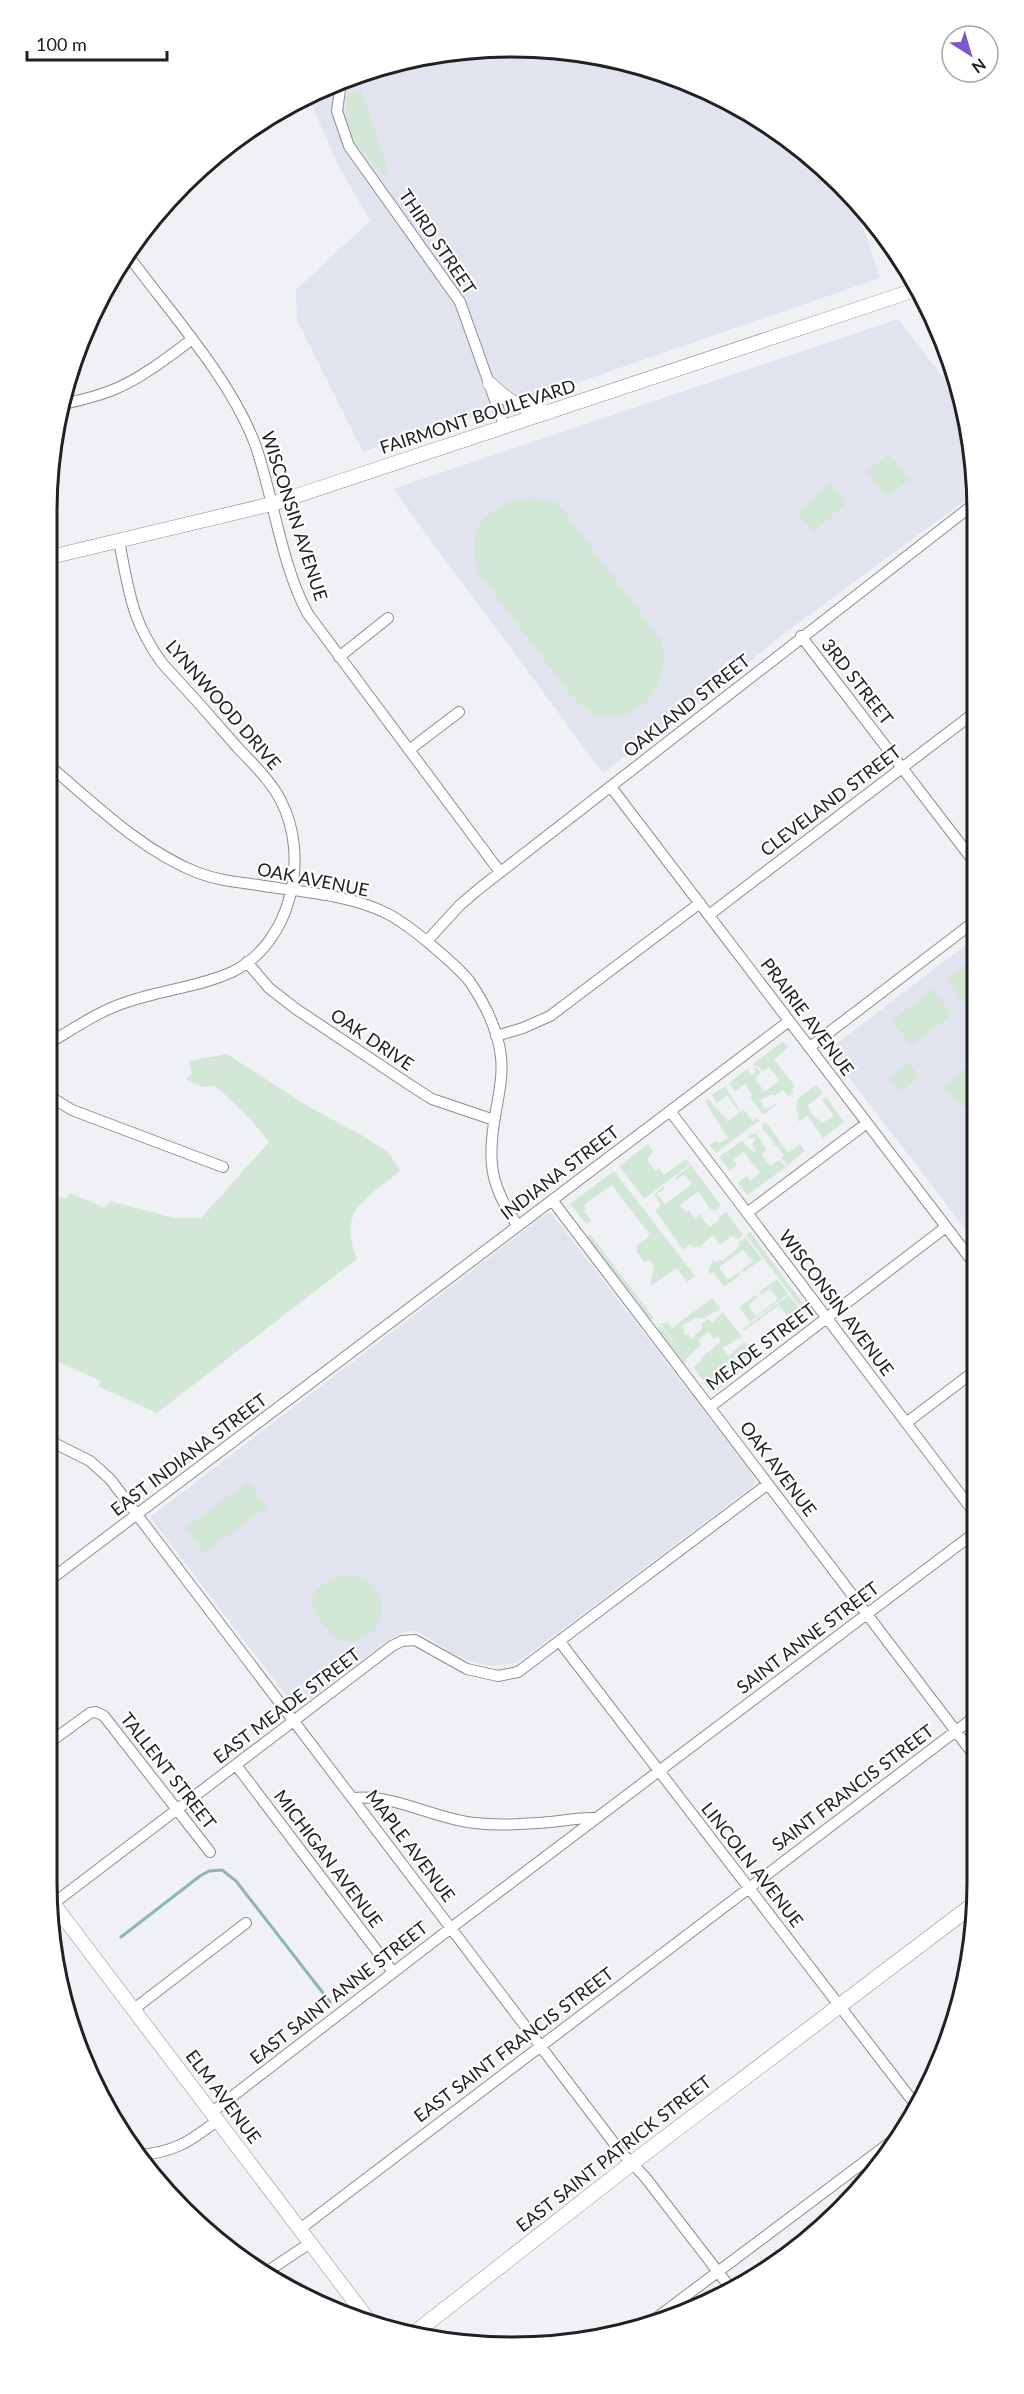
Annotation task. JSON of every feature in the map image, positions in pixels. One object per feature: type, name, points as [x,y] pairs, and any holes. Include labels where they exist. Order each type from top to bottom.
[{"type":"main road","name":"EAST SAINT PATRICK STREET","points":[[421,2328],[632,2163],[966,1910]]},
{"type":"street","name":"THIRD STREET","points":[[339,92],[337,111],[349,146],[460,302],[505,428]]},
{"type":"street","name":"WISCONSIN AVENUE","points":[[132,261],[216,373],[243,417],[255,445],[296,589],[303,605],[339,657],[500,872]]},
{"type":"street","name":"FAIRMONT BOULEVARD","points":[[57,555],[272,504],[505,428],[909,289]]},
{"type":"street","points":[[71,402],[125,384],[162,363],[191,340]]},
{"type":"street","points":[[490,384],[506,399],[519,407],[552,412]]},
{"type":"street","name":"OAKLAND STREET","points":[[427,941],[460,905],[500,872],[967,509]]},
{"type":"street","name":"LYNNWOOD DRIVE","points":[[119,541],[131,602],[138,624],[150,645],[162,663],[263,776],[281,801],[290,825],[293,853],[292,891]]},
{"type":"street","points":[[339,657],[388,618]]},
{"type":"street","name":"3RD STREET","points":[[801,636],[967,852]]},
{"type":"street","points":[[409,750],[459,712]]},
{"type":"street","name":"CLEVELAND STREET","points":[[709,915],[967,718]]},
{"type":"street","name":"OAK AVENUE","points":[[57,772],[121,826],[162,856],[197,872],[220,879],[357,903],[378,910],[400,921],[427,941],[468,980],[490,1018],[501,1056],[501,1082],[490,1150],[495,1187],[504,1206],[518,1226]]},
{"type":"street","name":"PRAIRIE AVENUE","points":[[612,787],[967,1254]]},
{"type":"street","points":[[57,1039],[107,1010],[126,1002],[216,978],[233,971],[247,962],[269,941],[286,914],[292,891]]},
{"type":"street","points":[[496,1036],[523,1028],[550,1016],[700,903]]},
{"type":"street","points":[[810,1047],[967,927]]},
{"type":"street","name":"OAK DRIVE","points":[[247,962],[269,988],[296,1010],[418,1090],[450,1106],[494,1120]]},
{"type":"street","name":"INDIANA STREET","points":[[352,1352],[789,1021]]},
{"type":"street","points":[[57,1101],[72,1110],[223,1167]]},
{"type":"street","name":"WISCONSIN AVENUE","points":[[670,1111],[967,1503]]},
{"type":"street","points":[[747,1213],[867,1123]]},
{"type":"street","name":"OAK AVENUE","points":[[552,1200],[967,1746]]},
{"type":"street","name":"MEADE STREET","points":[[710,1407],[946,1227]]},
{"type":"street","name":"EAST INDIANA STREET","points":[[57,1575],[352,1352]]},
{"type":"street","points":[[906,1423],[967,1377]]},
{"type":"street","name":"MAPLE AVENUE","points":[[57,1444],[90,1461],[110,1479],[620,2151],[727,2283]]},
{"type":"street","points":[[560,1642],[768,1484]]},
{"type":"street","name":"SAINT ANNE STREET","points":[[659,1771],[967,1538]]},
{"type":"street","name":"EAST MEADE STREET","points":[[58,1898],[402,1641],[409,1639],[421,1642],[456,1664],[484,1675],[498,1676],[518,1672],[560,1642]]},
{"type":"street","name":"LINCOLN AVENUE","points":[[560,1642],[912,2099]]},
{"type":"street","name":"TALLENT STREET","points":[[57,1737],[82,1718],[96,1712],[110,1723],[210,1852]]},
{"type":"street","name":"SAINT FRANCIS STREET","points":[[748,1887],[967,1722]]},
{"type":"street","name":"MICHIGAN AVENUE","points":[[236,1765],[393,1972]]},
{"type":"street","name":"EAST SAINT ANNE STREET","points":[[147,2154],[168,2151],[183,2145],[215,2116],[393,1972],[659,1771]]},
{"type":"street","points":[[354,1798],[379,1798],[441,1817],[474,1823],[507,1825],[552,1822],[580,1817],[596,1818]]},
{"type":"street","name":"EAST SAINT FRANCIS STREET","points":[[300,2229],[748,1887]]},
{"type":"street","name":"ELM AVENUE","points":[[58,1912],[362,2311]]},
{"type":"street","points":[[134,2009],[246,1923]]},
{"type":"street","points":[[670,2308],[879,2151]]},
{"type":"street","points":[[272,2268],[310,2243]]},
{"type":"shaded area","points":[[482,58],[542,58],[601,66],[658,81],[713,104],[740,118],[789,151],[834,190],[861,220],[880,278],[533,398],[363,452],[297,320],[296,290],[370,221],[337,163],[311,104],[366,81],[423,66]]},
{"type":"shaded area","points":[[898,319],[948,384],[963,453],[967,499],[786,632],[631,757],[623,758],[603,773],[393,489]]},
{"type":"shaded area","points":[[967,944],[967,1231],[828,1050]]},
{"type":"shaded area","points":[[551,1213],[753,1475],[755,1481],[753,1486],[517,1663],[493,1666],[472,1662],[452,1653],[417,1631],[404,1632],[389,1640],[300,1706],[295,1707],[150,1517],[546,1214]]},
{"type":"green space","points":[[361,89],[388,171],[385,174],[381,174],[359,147],[347,118],[347,94]]},
{"type":"green space","points":[[885,454],[891,456],[909,480],[886,498],[866,471],[883,459]]},
{"type":"green space","points":[[830,483],[847,502],[814,532],[797,513]]},
{"type":"green space","points":[[534,497],[557,502],[659,637],[663,652],[663,668],[659,683],[641,707],[628,714],[613,717],[593,714],[571,695],[480,574],[474,544],[483,520],[505,504]]},
{"type":"green space","points":[[967,963],[967,1003],[965,1004],[946,979]]},
{"type":"green space","points":[[933,989],[952,1014],[911,1046],[892,1021]]},
{"type":"green space","points":[[783,1041],[788,1048],[774,1059],[795,1086],[792,1089],[794,1092],[788,1096],[783,1090],[774,1096],[772,1094],[760,1100],[765,1109],[779,1103],[763,1115],[750,1097],[752,1095],[745,1084],[735,1091],[729,1083],[747,1069],[752,1075],[756,1067],[761,1072],[755,1079],[765,1092],[779,1080],[769,1067],[762,1071],[758,1066],[752,1065]]},
{"type":"green space","points":[[227,1054],[309,1107],[389,1153],[400,1171],[366,1198],[353,1217],[350,1229],[357,1259],[157,1413],[98,1386],[101,1381],[57,1361],[57,1196],[66,1199],[70,1193],[105,1208],[110,1201],[174,1218],[201,1218],[269,1142],[251,1120],[220,1090],[213,1086],[203,1087],[186,1079],[192,1073],[189,1061]]},
{"type":"green space","points":[[967,1062],[967,1107],[960,1106],[946,1088]]},
{"type":"green space","points":[[909,1063],[920,1077],[900,1092],[889,1078]]},
{"type":"green space","points":[[816,1085],[823,1093],[808,1105],[810,1113],[822,1123],[834,1116],[822,1100],[826,1097],[844,1122],[823,1138],[807,1115],[799,1122],[796,1110],[798,1098]]},
{"type":"green space","points":[[725,1086],[741,1112],[744,1110],[753,1122],[757,1117],[760,1120],[716,1153],[709,1145],[715,1141],[720,1143],[728,1138],[705,1101],[708,1099],[728,1121],[740,1112],[727,1095],[717,1103],[712,1095]]},
{"type":"green space","points":[[766,1122],[788,1153],[800,1144],[805,1151],[787,1165],[781,1158],[784,1155],[776,1145],[770,1147],[775,1143],[763,1130],[762,1125]]},
{"type":"green space","points":[[750,1134],[757,1134],[767,1151],[764,1151],[762,1155],[770,1166],[779,1160],[786,1167],[747,1195],[738,1183],[747,1176],[750,1181],[760,1173],[744,1152],[733,1160],[737,1165],[730,1171],[719,1157],[742,1141],[754,1153],[756,1150],[752,1144],[756,1139],[753,1137],[750,1139],[748,1137]]},
{"type":"green space","points":[[648,1144],[653,1152],[647,1159],[655,1171],[659,1168],[664,1175],[686,1159],[690,1164],[644,1199],[619,1166]]},
{"type":"green space","points":[[691,1165],[721,1206],[715,1211],[712,1208],[709,1210],[698,1191],[680,1205],[686,1212],[689,1210],[695,1218],[702,1213],[701,1217],[710,1227],[726,1211],[743,1235],[738,1239],[732,1236],[720,1245],[713,1235],[701,1246],[693,1247],[690,1244],[683,1250],[655,1210],[661,1205],[654,1194],[664,1186],[665,1188],[657,1194],[665,1204],[692,1184],[684,1174],[676,1180],[675,1178]]},
{"type":"green space","points":[[614,1171],[695,1276],[687,1282],[677,1268],[651,1286],[654,1266],[649,1260],[644,1262],[636,1251],[638,1249],[636,1247],[650,1235],[612,1185],[584,1205],[586,1209],[584,1211],[591,1220],[586,1224],[570,1204]]},
{"type":"green space","points":[[750,1232],[808,1310],[805,1313],[746,1235]]},
{"type":"green space","points":[[590,1234],[654,1318],[650,1319],[587,1237]]},
{"type":"green space","points":[[745,1237],[762,1259],[744,1272],[742,1269],[753,1262],[743,1250],[719,1267],[728,1280],[739,1272],[740,1275],[724,1287],[713,1272],[708,1274],[709,1267],[713,1260],[722,1261],[740,1246],[738,1243]]},
{"type":"green space","points":[[777,1279],[788,1294],[750,1322],[739,1307],[756,1295],[758,1297],[748,1306],[756,1316],[778,1299],[770,1289],[761,1295],[759,1292]]},
{"type":"green space","points":[[789,1295],[803,1314],[789,1325],[784,1318],[787,1316],[779,1305],[744,1331],[743,1329]]},
{"type":"green space","points":[[712,1298],[721,1309],[701,1319],[695,1318],[682,1326],[685,1335],[688,1334],[692,1339],[703,1327],[701,1324],[708,1319],[712,1323],[723,1312],[742,1337],[722,1348],[729,1356],[744,1342],[753,1354],[727,1373],[735,1369],[739,1374],[713,1394],[693,1367],[721,1341],[718,1336],[714,1339],[709,1332],[698,1340],[701,1345],[686,1359],[685,1365],[658,1330],[660,1325],[682,1353],[661,1324],[667,1322],[672,1328]]},
{"type":"green space","points":[[248,1482],[267,1507],[204,1553],[185,1528]]},
{"type":"green space","points":[[341,1576],[358,1576],[370,1582],[380,1599],[382,1608],[376,1627],[370,1635],[357,1641],[337,1640],[321,1621],[313,1604],[313,1596],[318,1589]]},
{"type":"waterway","points":[[121,1937],[200,1876],[209,1871],[222,1870],[236,1881],[330,2002]]}]
